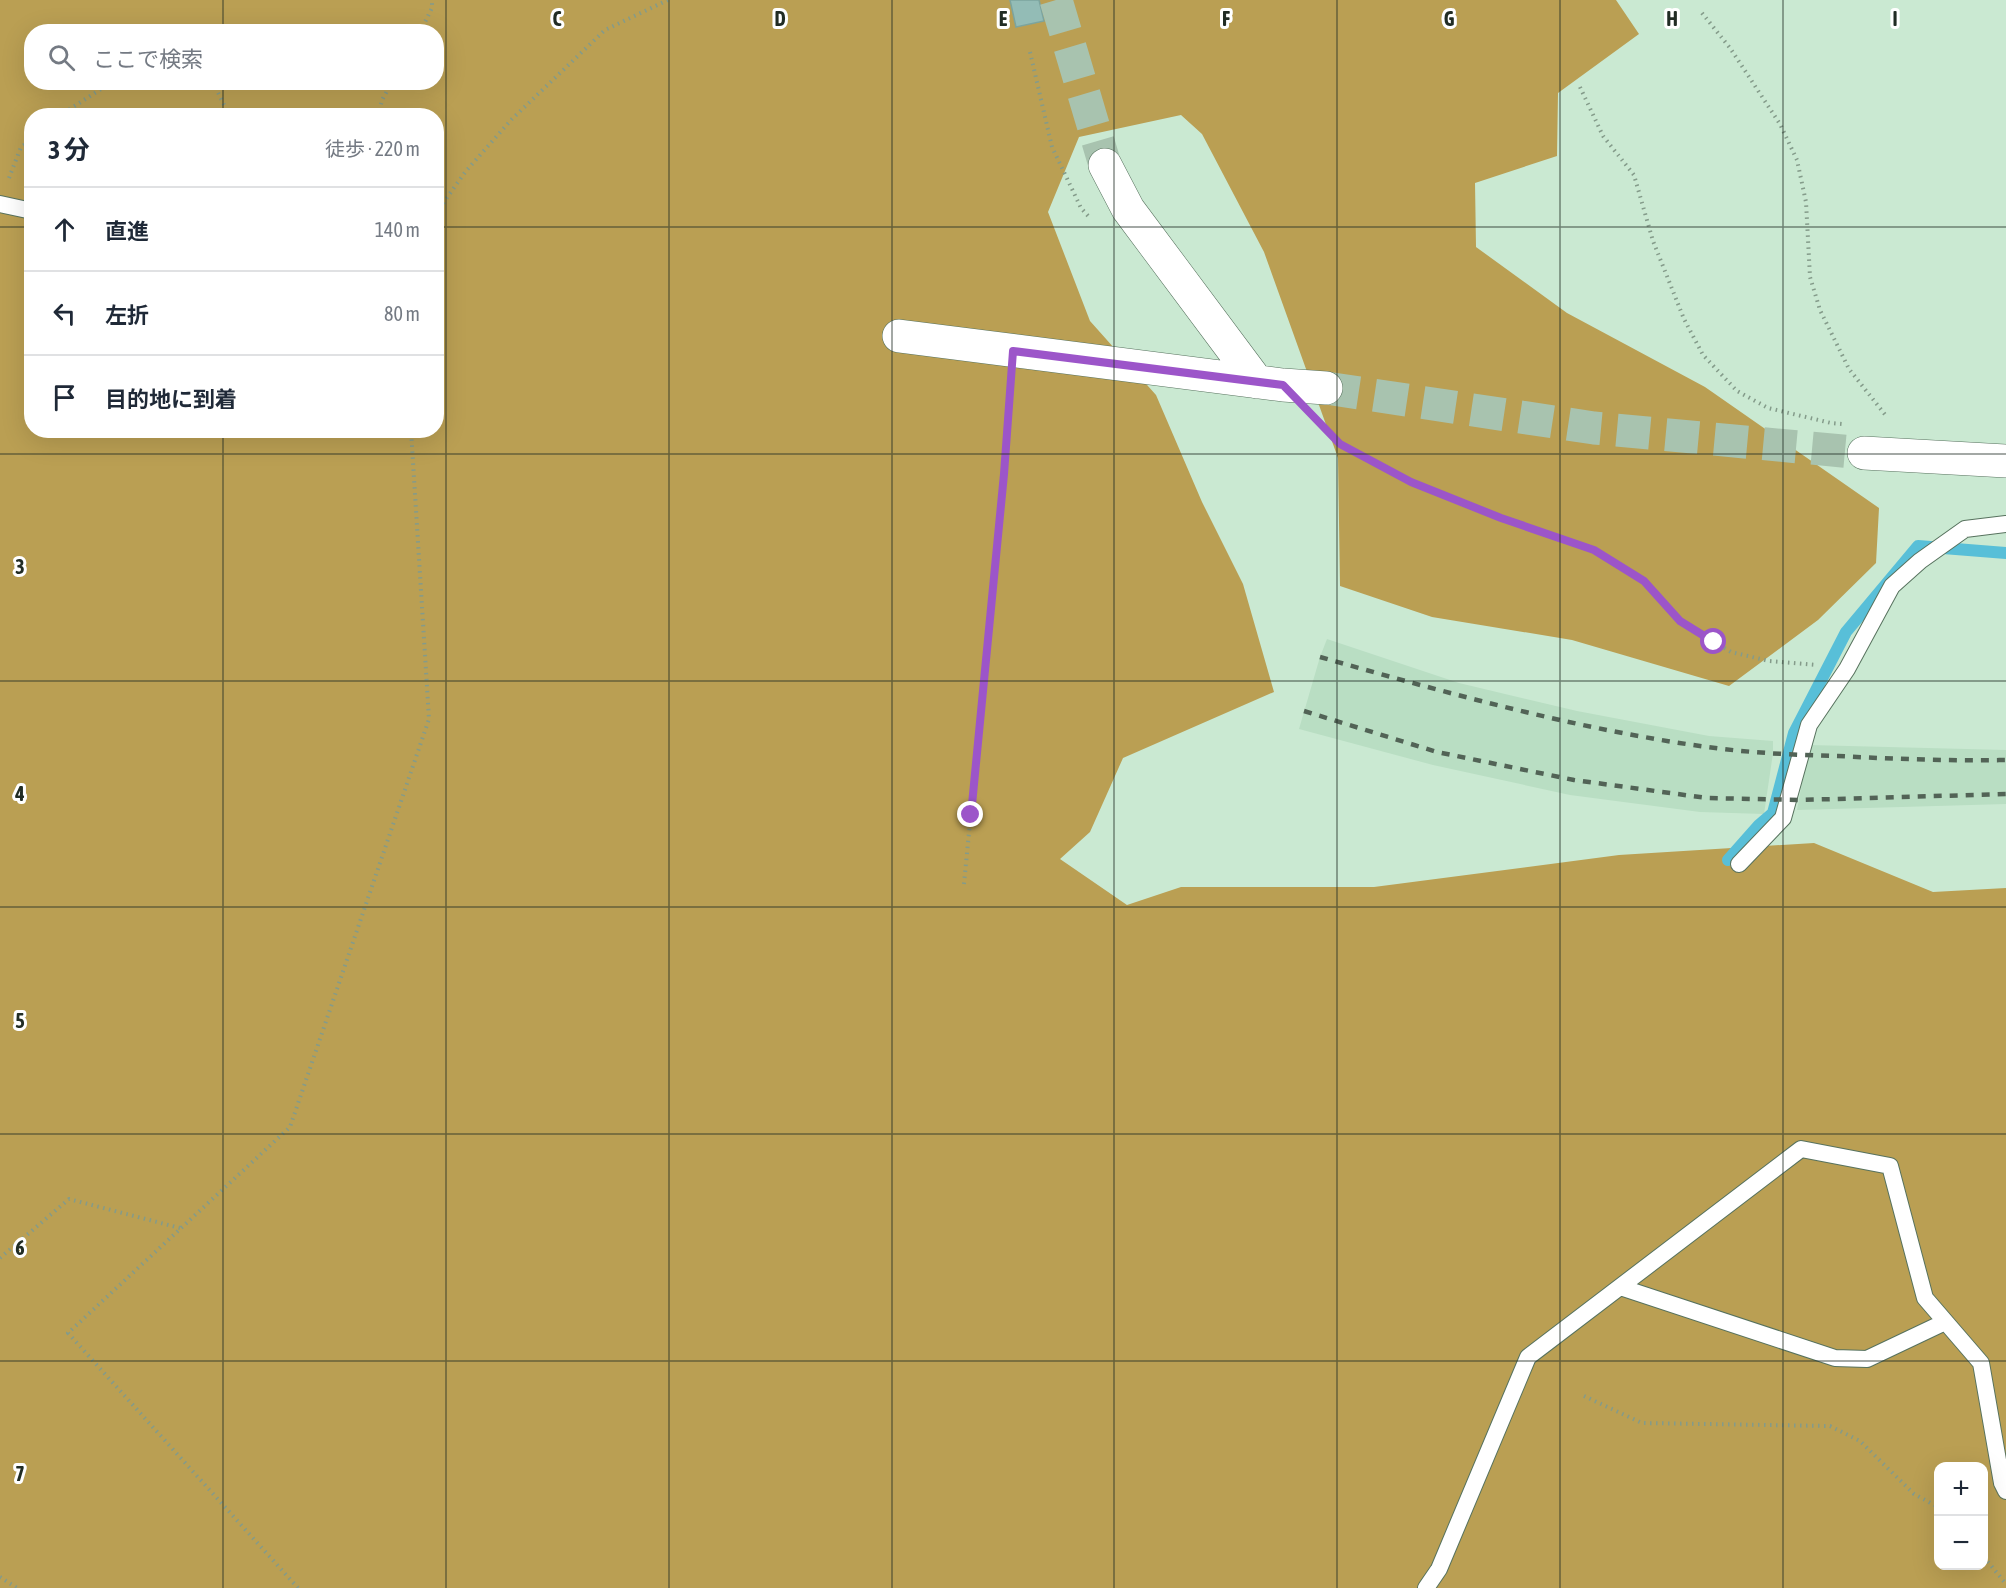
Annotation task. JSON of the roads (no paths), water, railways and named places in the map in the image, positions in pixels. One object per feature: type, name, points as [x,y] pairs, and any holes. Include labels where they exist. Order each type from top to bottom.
[{"type":"street","points":[[1105,165],[1128,209],[1270,383]]},
{"type":"street","points":[[899,336],[1270,383],[1326,388]]},
{"type":"street","points":[[1858,439],[2006,461]]},
{"type":"lane","points":[[0,204],[24,209]]},
{"type":"lane","points":[[1739,864],[1784,818],[1809,725],[1847,669],[1893,586],[1920,561],[1965,529],[2006,524]]},
{"type":"lane","points":[[1426,1588],[1439,1569],[1528,1357],[1801,1149],[1890,1166],[1925,1298],[1982,1364],[2002,1483],[2006,1491]]},
{"type":"lane","points":[[1620,1287],[1835,1358],[1867,1359],[1946,1322]]},
{"type":"waterway","points":[[1728,860],[1759,825],[1773,813],[1794,733],[1846,632],[1918,546],[2006,553]]},
{"type":"tunnel","points":[[1056,0],[1105,165]]},
{"type":"tunnel","points":[[1326,388],[1594,428],[1864,453]]},
{"type":"railway","points":[[1320,657],[1464,697],[1560,720],[1707,747],[1806,755],[1922,760],[2006,760]]},
{"type":"railway","points":[[1304,711],[1437,752],[1574,780],[1707,798],[1800,800],[2006,794]]}]
